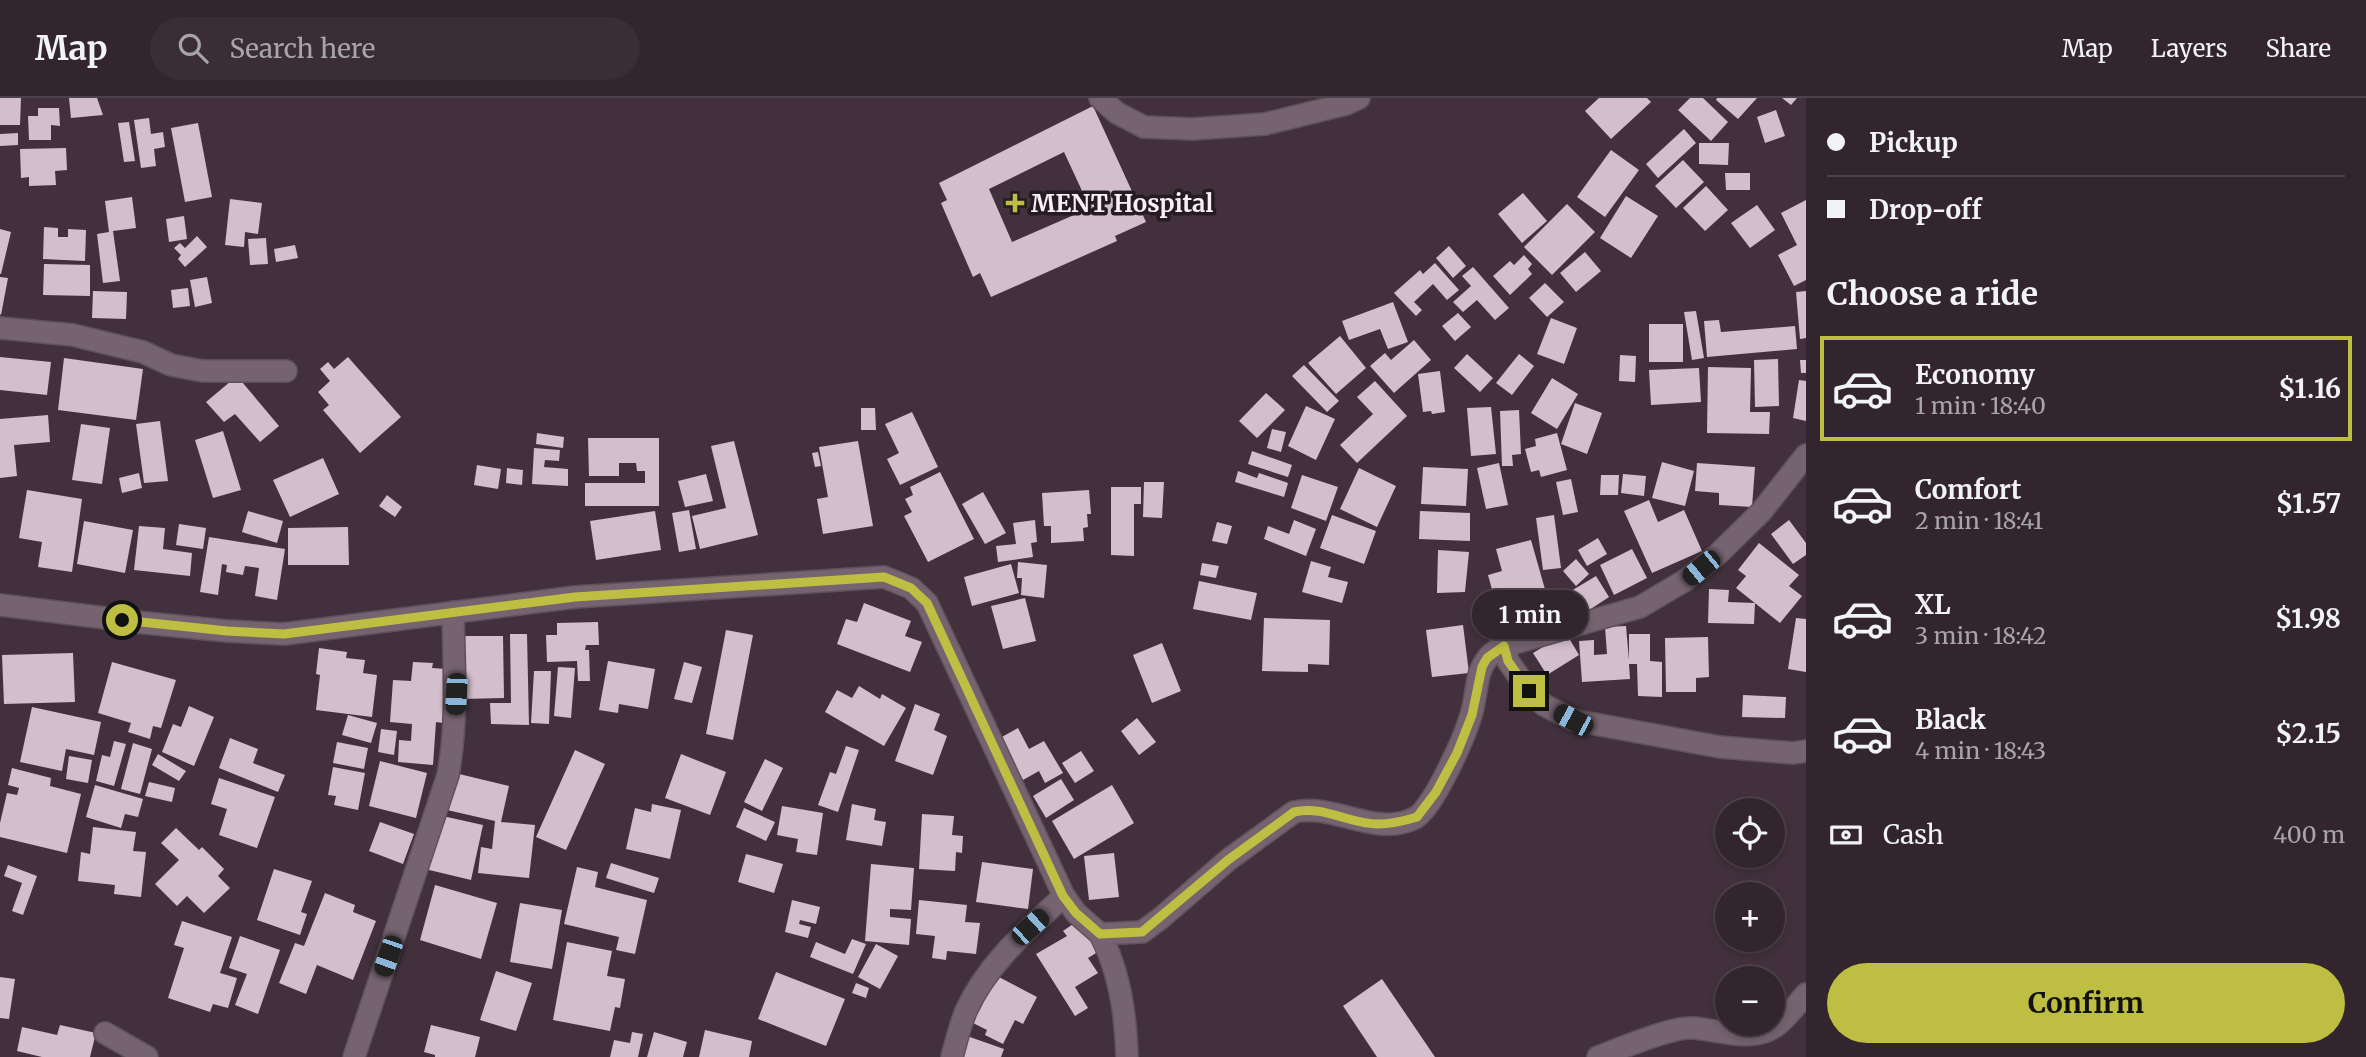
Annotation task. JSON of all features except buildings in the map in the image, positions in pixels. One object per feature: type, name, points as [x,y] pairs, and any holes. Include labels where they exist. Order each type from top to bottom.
[{"type":"street","points":[[1100,98],[1116,113],[1144,127],[1193,130],[1265,124],[1346,104],[1359,98]]},
{"type":"street","points":[[0,328],[73,335],[143,352],[171,365],[203,371],[286,371]]},
{"type":"street","points":[[1100,934],[1142,932],[1228,860],[1294,812],[1306,809],[1320,811],[1376,824],[1417,817],[1436,792],[1457,753],[1472,715],[1482,667],[1487,658],[1504,646],[1640,607],[1684,581],[1717,555],[1761,512],[1806,455]]},
{"type":"street","points":[[0,604],[200,628],[284,634],[575,597],[884,577],[911,588],[927,603],[1063,896],[1076,913],[1100,934],[1112,956],[1127,1027],[1127,1057]]},
{"type":"street","points":[[354,1057],[448,775],[453,748],[456,694],[453,612]]},
{"type":"street","points":[[1504,646],[1508,661],[1529,691],[1544,705],[1573,720],[1720,747],[1793,753],[1806,751]]},
{"type":"street","points":[[951,1057],[967,1009],[989,973],[1013,942],[1063,896]]},
{"type":"street","points":[[1598,1057],[1690,1028],[1742,1035],[1762,1034],[1777,1025],[1806,994]]},
{"type":"street","points":[[105,1033],[146,1057]]},
{"type":"place","name":"MENT Hospital","points":[[1015,203]]},
{"type":"route","points":[[122,620],[284,634],[575,597],[884,577],[911,588],[927,603],[1063,896],[1076,913],[1100,934],[1142,932],[1228,860],[1294,812],[1306,809],[1320,811],[1376,824],[1417,817],[1436,792],[1457,753],[1472,715],[1482,667],[1487,658],[1504,646],[1508,661],[1529,691]]}]
